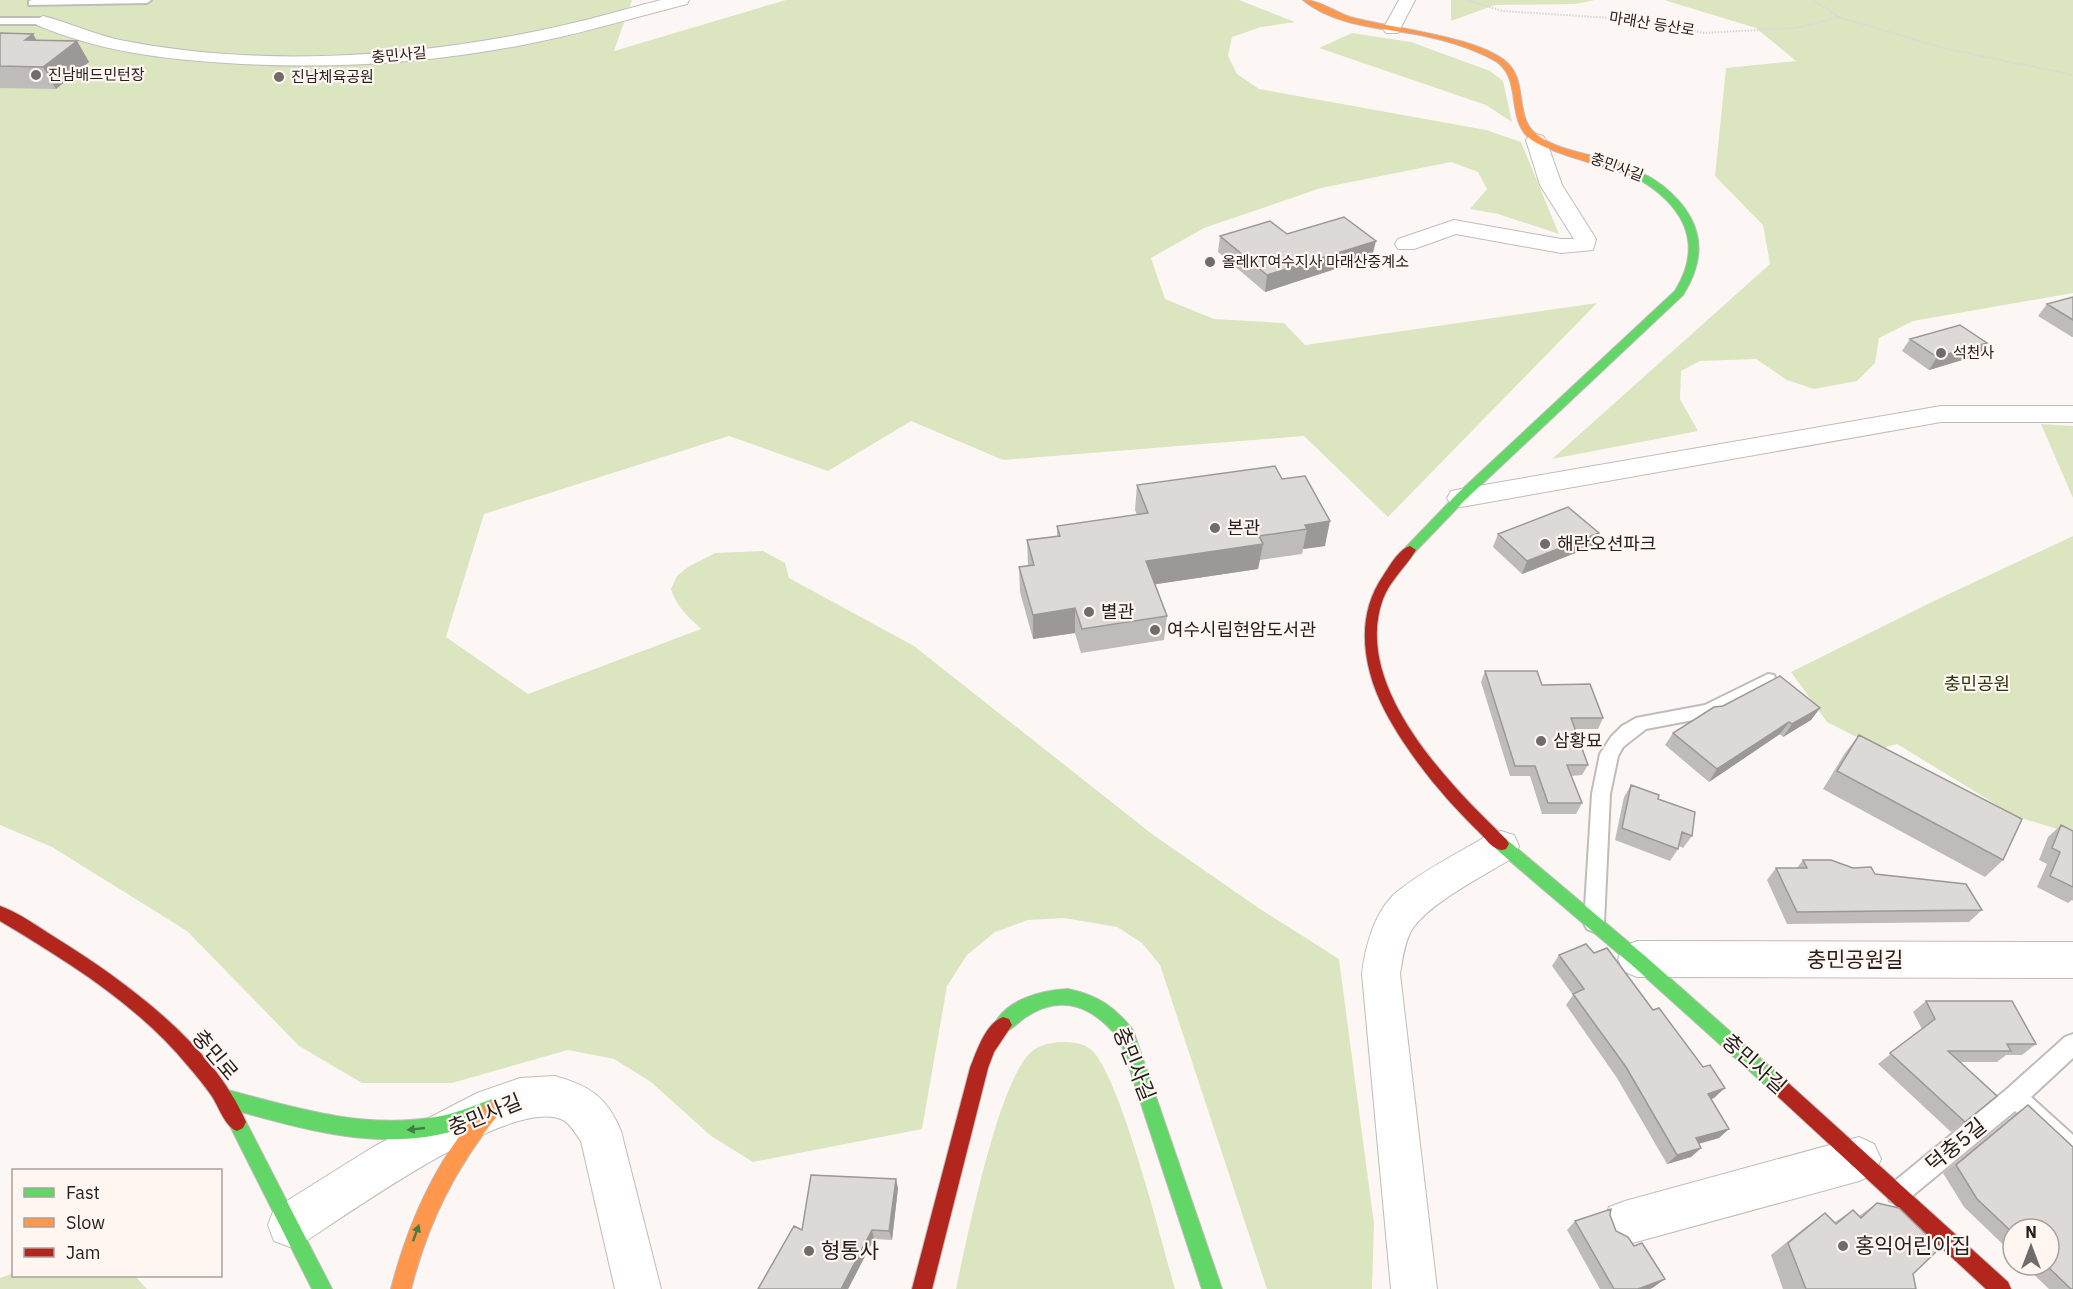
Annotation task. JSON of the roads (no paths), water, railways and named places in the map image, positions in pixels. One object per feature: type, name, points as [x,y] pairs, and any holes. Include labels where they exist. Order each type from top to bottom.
[{"type":"street","name":"충민사길","points":[[44,21],[70,34],[119,46],[183,55],[307,61],[460,49],[542,35],[681,0]]},
{"type":"street","points":[[1307,0],[1321,11],[1341,19],[1440,38],[1500,61],[1515,76],[1520,88],[1522,118],[1536,140],[1551,184],[1583,236],[1585,245],[1561,246],[1454,227],[1406,244]]},
{"type":"street","points":[[1392,29],[1407,0]]},
{"type":"street","name":"충민사길","points":[[1536,140],[1651,179],[1681,206],[1688,216],[1695,244],[1694,269],[1689,281],[1679,293],[1461,498],[1409,550],[1385,583],[1374,607],[1371,637],[1378,674],[1402,728],[1450,793],[1501,846],[1637,959],[2001,1289]]},
{"type":"street","points":[[1461,498],[1941,414],[2073,414]]},
{"type":"street","points":[[1414,1289],[1381,974],[1385,947],[1400,913],[1410,903],[1501,846]]},
{"type":"street","name":"충민로","points":[[3,918],[56,948],[166,1031],[197,1063],[224,1098],[322,1289]]},
{"type":"street","name":"충민공원길","points":[[1637,959],[2072,963]]},
{"type":"street","name":"충민사길","points":[[922,1289],[980,1069],[992,1039],[1014,1016],[1038,1002],[1050,998],[1074,997],[1102,1007],[1117,1019],[1127,1036],[1212,1289]]},
{"type":"street","name":"충민사길","points":[[290,1225],[388,1162],[492,1108],[532,1096],[555,1097],[573,1102],[595,1122],[604,1142],[638,1289]]},
{"type":"street","points":[[224,1098],[331,1125],[377,1131],[432,1127],[492,1108]]},
{"type":"street","points":[[400,1289],[412,1242],[435,1188],[455,1151],[492,1108]]},
{"type":"street","points":[[1625,1223],[1859,1159]]},
{"type":"lane","points":[[32,1],[147,0]]},
{"type":"lane","points":[[32,1],[44,21]]},
{"type":"lane","points":[[0,21],[44,21]]},
{"type":"lane","points":[[1594,924],[1601,794],[1609,754],[1617,742],[1628,731],[1642,723],[1708,711],[1768,680]]},
{"type":"lane","name":"덕충5길","points":[[1897,1193],[2015,1097],[2073,1044]]},
{"type":"lane","points":[[2015,1097],[2073,1150]]},
{"type":"place","name":"진남배드민턴장","points":[[36,75]]},
{"type":"place","name":"진남체육공원","points":[[279,77]]},
{"type":"place","name":"올레KT여수지사 마래산중계소","points":[[1210,262]]},
{"type":"place","name":"석천사","points":[[1941,353]]},
{"type":"place","name":"본관","points":[[1215,528]]},
{"type":"place","name":"해란오션파크","points":[[1545,544]]},
{"type":"place","name":"별관","points":[[1089,612]]},
{"type":"place","name":"여수시립현암도서관","points":[[1155,630]]},
{"type":"place","name":"삼황묘","points":[[1541,741]]},
{"type":"place","name":"홍익어린이집","points":[[1843,1246]]},
{"type":"place","name":"형통사","points":[[809,1251]]},
{"type":"park label","name":"충민공원","points":[[1977,684]]}]
